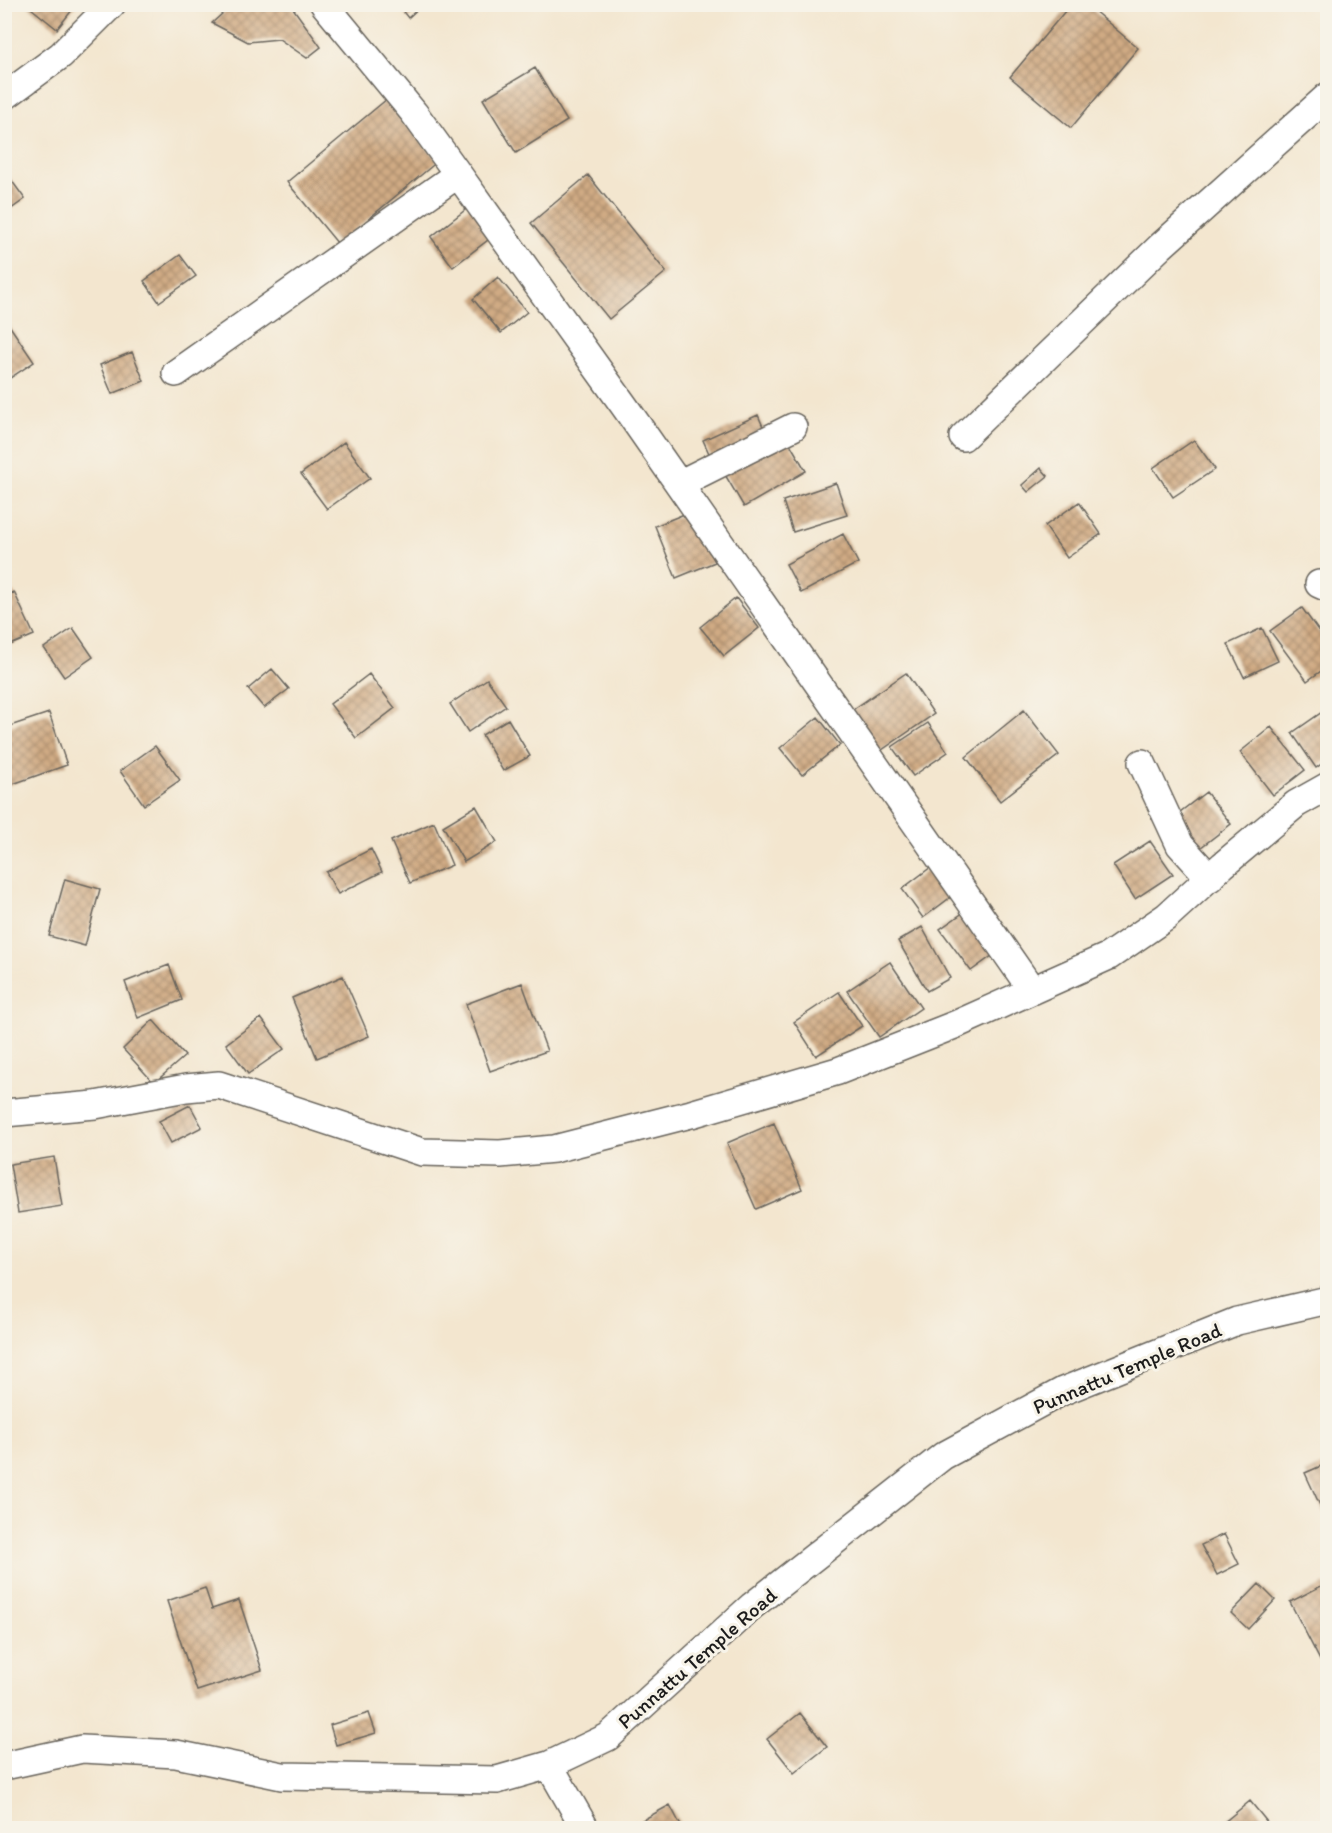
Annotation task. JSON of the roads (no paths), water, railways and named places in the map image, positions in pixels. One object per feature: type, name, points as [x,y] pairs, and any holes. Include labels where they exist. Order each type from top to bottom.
[{"type":"street","points":[[4,97],[61,55],[112,4]]},
{"type":"street","points":[[324,4],[414,113],[458,174],[679,484],[1032,990]]},
{"type":"street","points":[[963,437],[1161,246],[1328,96]]},
{"type":"street","points":[[176,373],[458,174]]},
{"type":"street","points":[[679,484],[793,427]]},
{"type":"street","points":[[1142,762],[1180,845],[1210,878]]},
{"type":"street","points":[[4,1113],[95,1105],[186,1088],[219,1085],[422,1152],[500,1154],[554,1149],[691,1114],[838,1071],[957,1024],[1109,956],[1166,917],[1296,804],[1328,786]]},
{"type":"street","name":"Punnattu Temple Road","points":[[4,1766],[82,1749],[176,1754],[282,1776],[497,1779],[549,1765],[608,1737],[752,1606],[944,1456],[1063,1392],[1128,1365],[1237,1321],[1328,1300]]},
{"type":"street","points":[[549,1765],[585,1828]]}]
